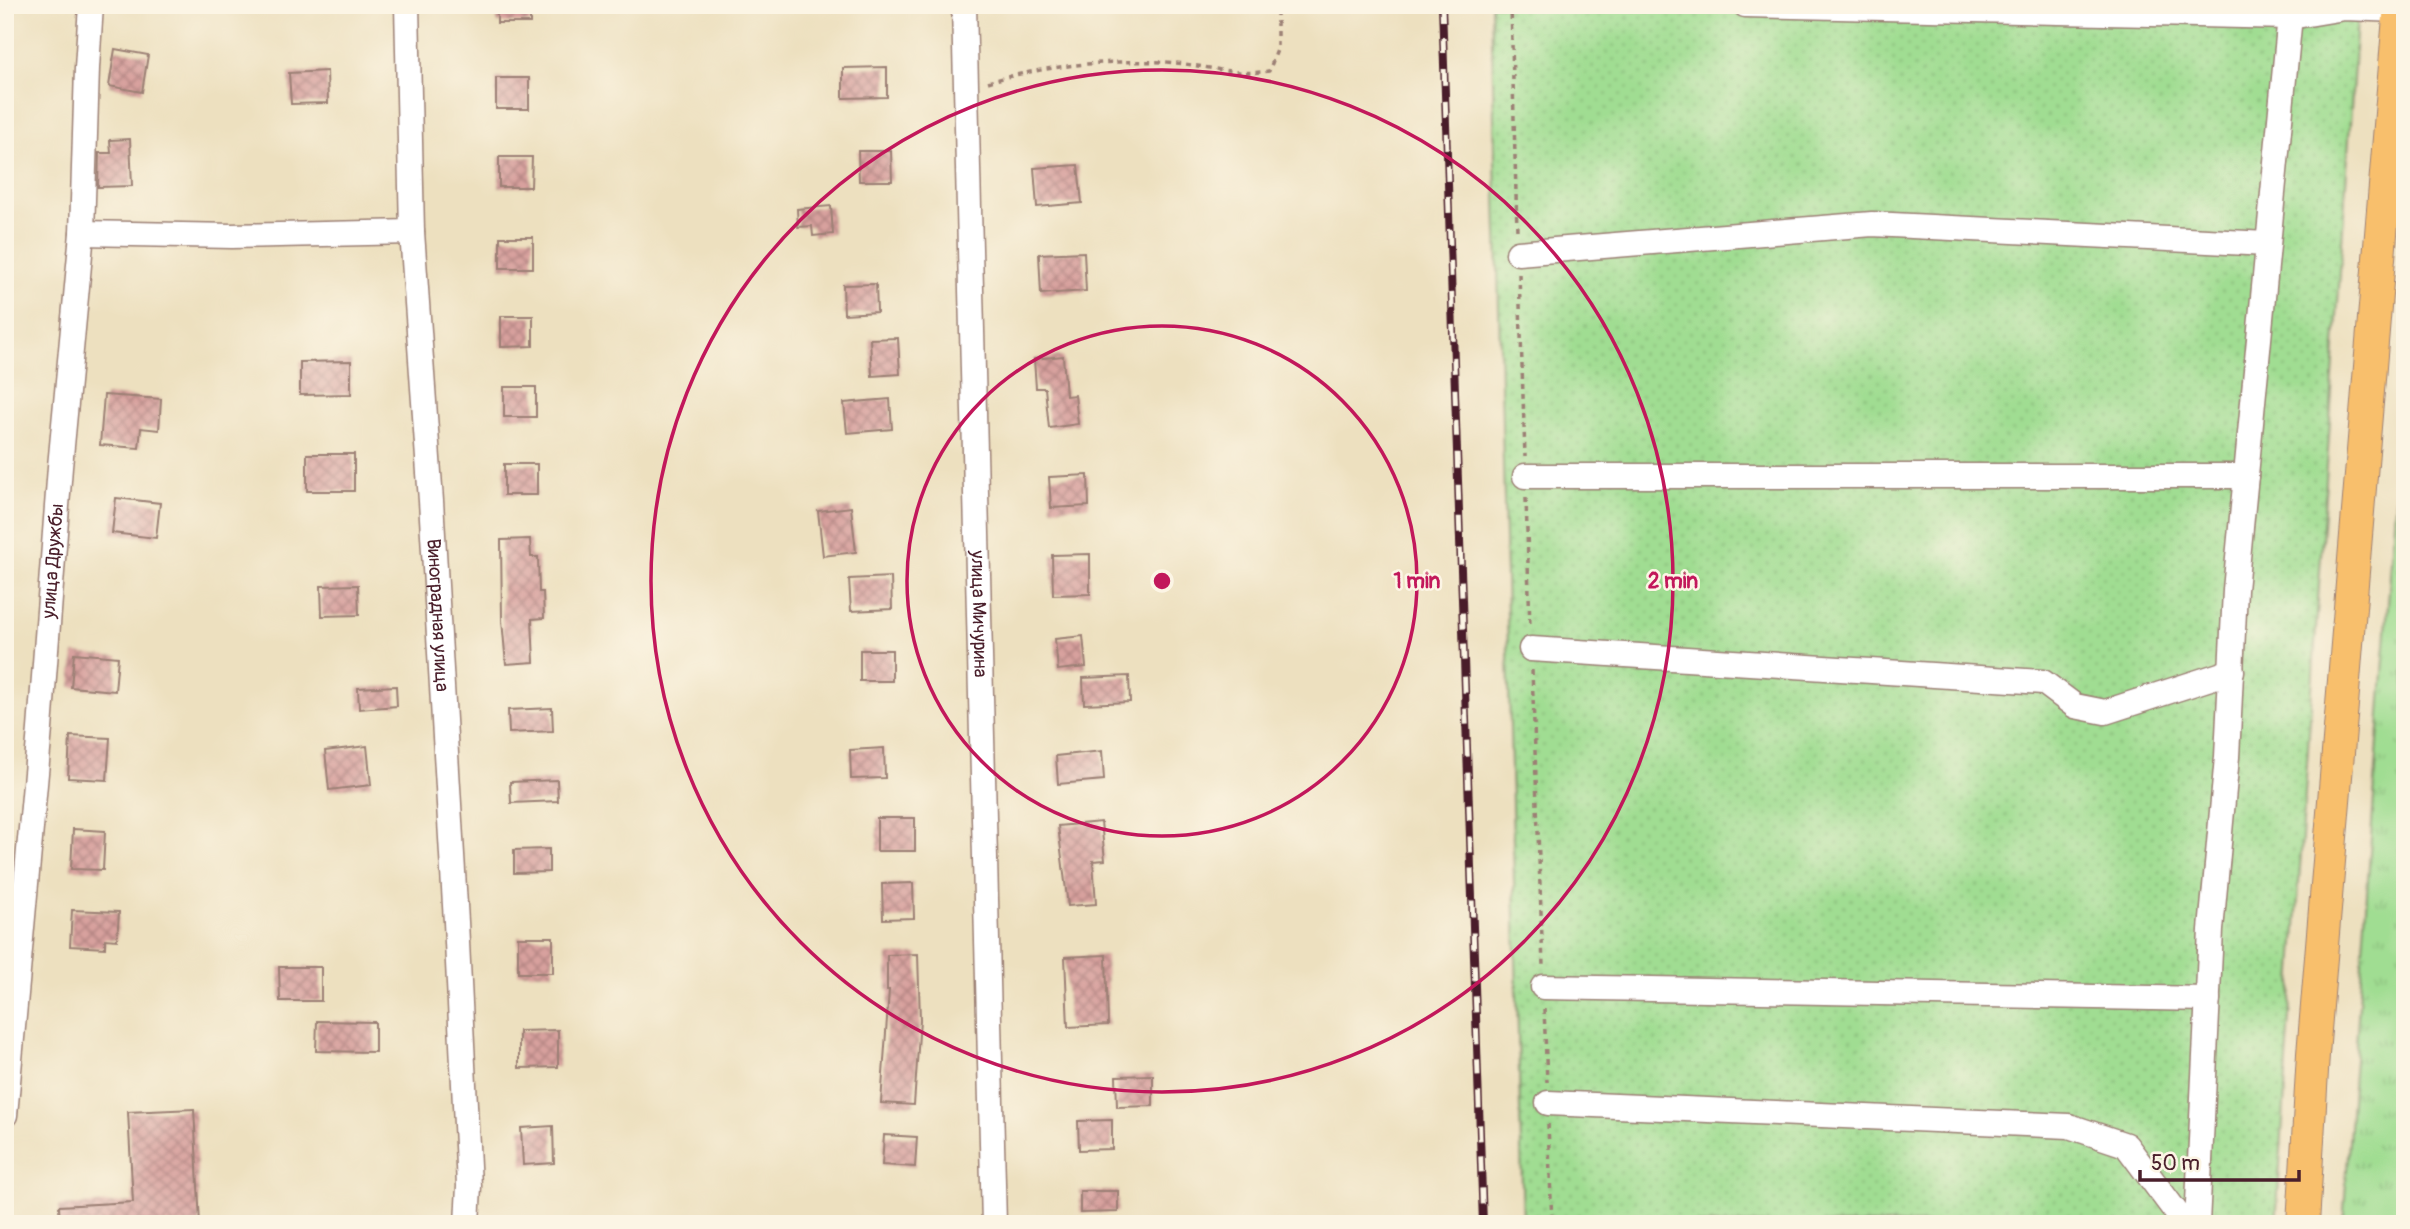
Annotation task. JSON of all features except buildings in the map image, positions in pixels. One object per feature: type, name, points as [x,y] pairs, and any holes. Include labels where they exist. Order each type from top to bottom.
[{"type":"main road","points":[[2304,1224],[2314,1040],[2400,8]]},
{"type":"street","name":"улица Дружбы","points":[[5,1115],[82,233],[91,5]]},
{"type":"street","name":"Виноградная улица","points":[[407,5],[412,232],[456,922],[469,1186],[467,1224]]},
{"type":"street","name":"улица Мичурина","points":[[964,5],[994,1224]]},
{"type":"street","points":[[1745,5],[2291,11],[2400,8]]},
{"type":"street","points":[[2197,1224],[2211,930],[2227,757],[2235,590],[2291,11]]},
{"type":"street","points":[[1518,253],[1871,224],[2267,244]]},
{"type":"street","points":[[82,233],[232,236],[412,232]]},
{"type":"street","points":[[1525,476],[2246,476]]},
{"type":"street","points":[[1531,649],[2043,682],[2075,706],[2105,712],[2232,671]]},
{"type":"street","points":[[1543,987],[2208,999]]},
{"type":"street","points":[[1548,1103],[2069,1126],[2126,1145],[2185,1224]]},
{"type":"path","points":[[965,88],[1009,76],[1075,64],[1164,62],[1250,74],[1269,71],[1277,50],[1280,5]]},
{"type":"path","points":[[1511,5],[1552,1224]]},
{"type":"green space","points":[[1491,5],[2358,5],[2276,1224],[1523,1224]]},
{"type":"green space","points":[[2405,369],[2405,1224],[2343,1224]]},
{"type":"railway","points":[[1442,5],[1483,1224]]}]
